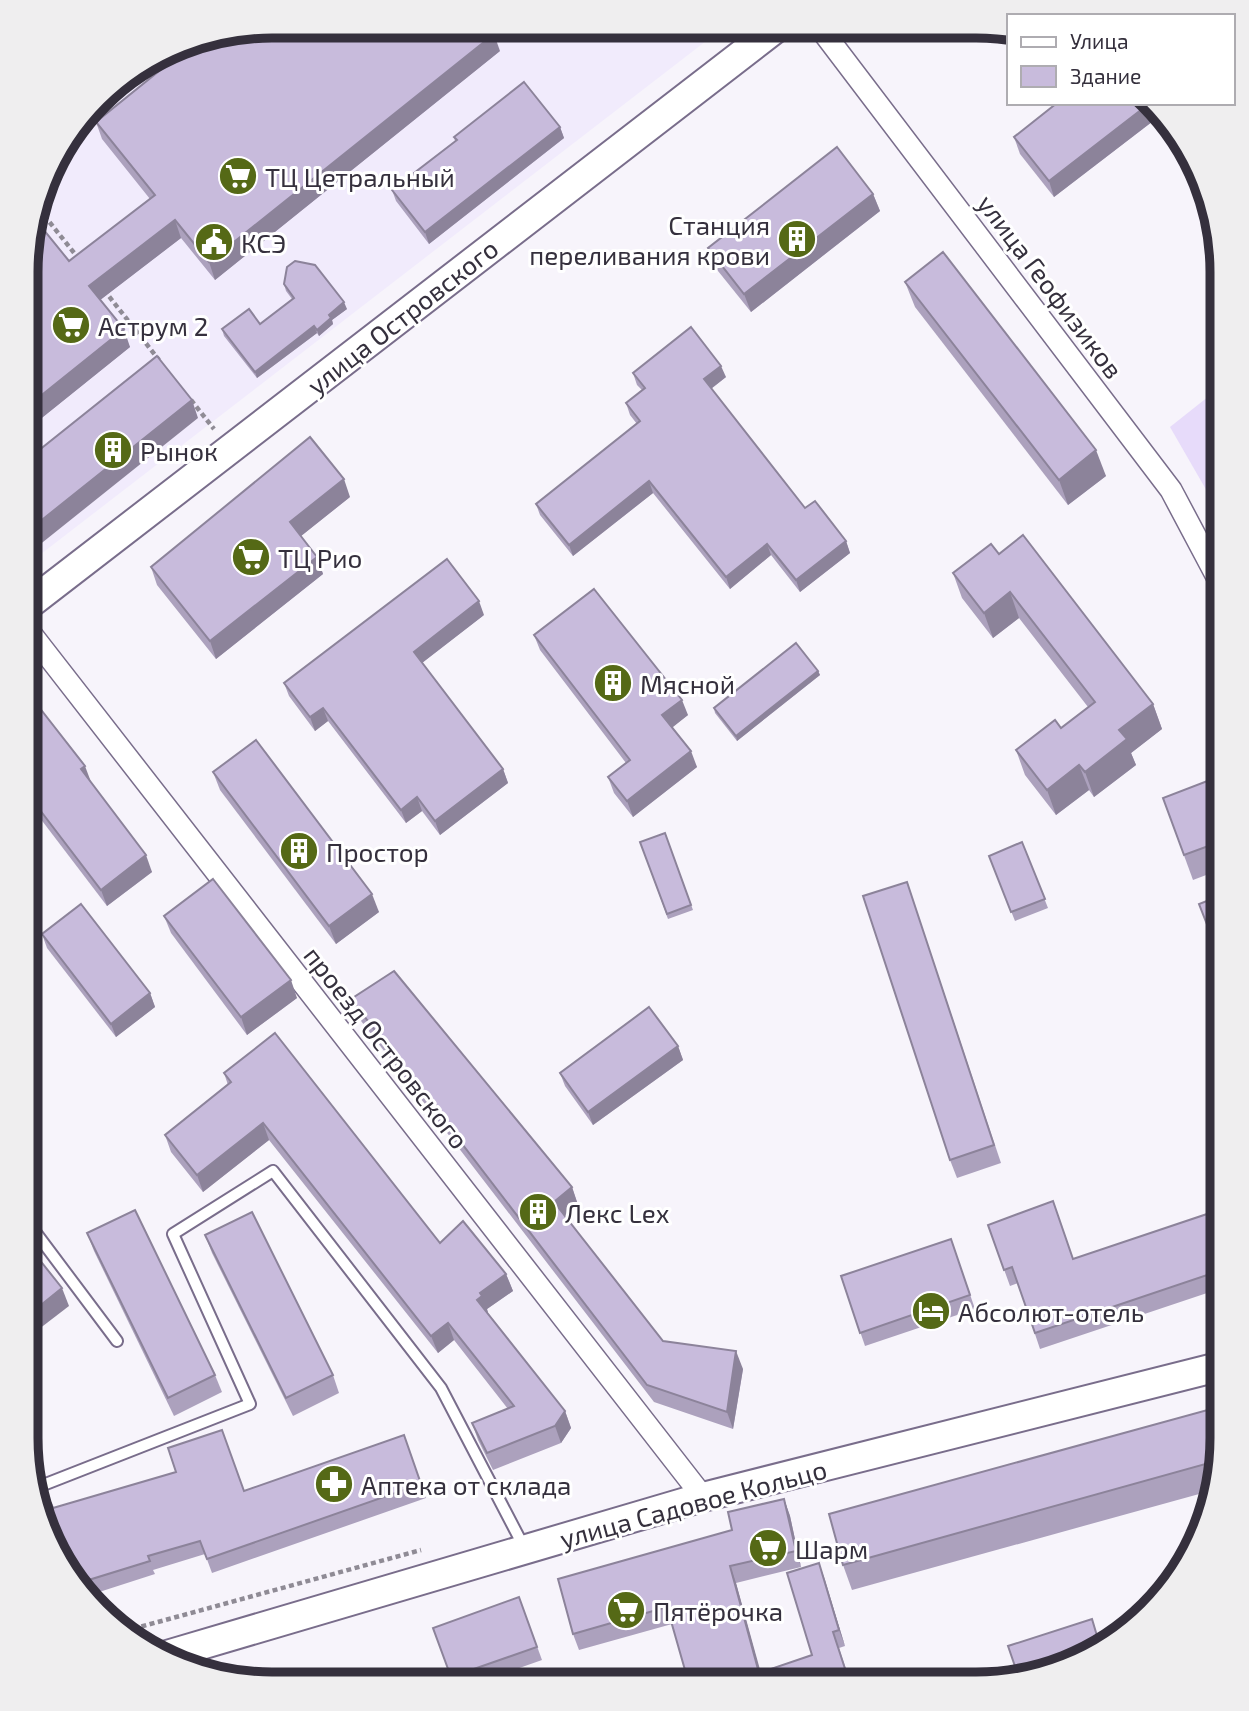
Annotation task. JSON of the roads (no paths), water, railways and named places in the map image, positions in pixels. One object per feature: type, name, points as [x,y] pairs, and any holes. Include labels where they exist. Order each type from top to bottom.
[{"type":"main road","name":"улица Островского","points":[[38,597],[763,38]]},
{"type":"main road","name":"улица Садовое Кольцо","points":[[178,1652],[703,1497],[1210,1369]]},
{"type":"street","name":"улица Геофизиков","points":[[828,38],[1171,490],[1210,564]]},
{"type":"street","name":"проезд Островского","points":[[38,644],[703,1497]]},
{"type":"lane","points":[[43,1485],[250,1404],[173,1234],[273,1171],[442,1388],[525,1550]]},
{"type":"lane","points":[[38,1236],[117,1341]]},
{"type":"place","name":"ТЦ Цетральный","points":[[238,176]]},
{"type":"place","name":"Станция переливания крови","points":[[797,239]]},
{"type":"place","name":"КСЭ","points":[[214,242]]},
{"type":"place","name":"Аструм 2","points":[[71,325]]},
{"type":"place","name":"Рынок","points":[[113,450]]},
{"type":"place","name":"ТЦ Рио","points":[[251,557]]},
{"type":"place","name":"Мясной","points":[[613,683]]},
{"type":"place","name":"Простор","points":[[299,851]]},
{"type":"place","name":"Лекс Lex","points":[[538,1212]]},
{"type":"place","name":"Абсолют-отель","points":[[931,1311]]},
{"type":"place","name":"Аптека от склада","points":[[334,1484]]},
{"type":"place","name":"Шарм","points":[[768,1548]]},
{"type":"place","name":"Пятёрочка","points":[[626,1610]]}]
